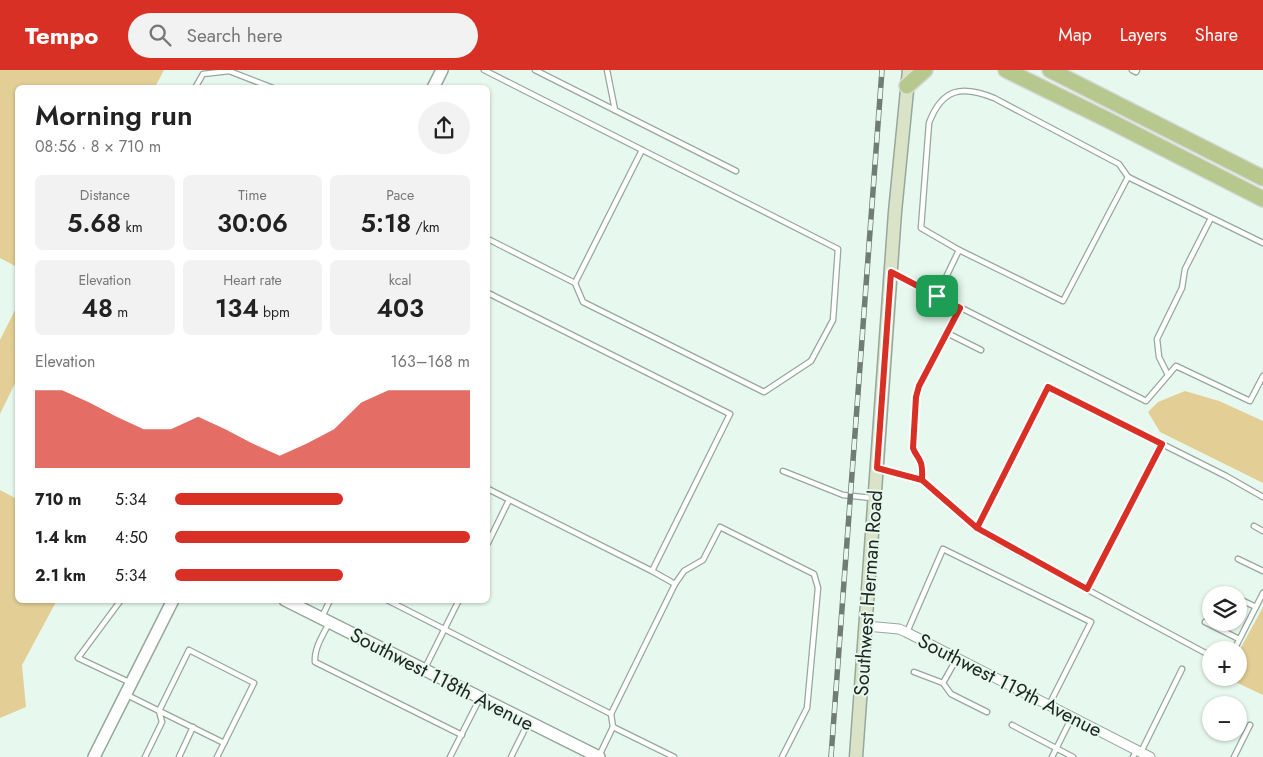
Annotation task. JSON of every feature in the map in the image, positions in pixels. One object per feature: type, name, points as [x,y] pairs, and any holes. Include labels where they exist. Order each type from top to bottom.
[{"type":"main road","name":"Southwest Herman Road","points":[[856,757],[891,272],[909,70]]},
{"type":"main road","points":[[907,86],[924,70]]},
{"type":"main road","points":[[1006,70],[1263,199]]},
{"type":"main road","points":[[1050,70],[1263,178]]},
{"type":"street","points":[[434,85],[442,70]]},
{"type":"street","points":[[94,757],[171,603]]},
{"type":"street","name":"Southwest 118th Avenue","points":[[291,603],[599,757]]},
{"type":"street","name":"Southwest 119th Avenue","points":[[866,626],[899,629],[908,632],[1137,753],[1150,757]]},
{"type":"lane","points":[[484,70],[838,249],[833,320],[811,361],[764,392],[583,302],[575,283],[490,240]]},
{"type":"lane","points":[[535,70],[546,72],[615,110],[736,171]]},
{"type":"lane","points":[[607,70],[615,110]]},
{"type":"lane","points":[[1132,70],[1136,72],[1137,70]]},
{"type":"lane","points":[[197,85],[203,74],[229,71],[265,85]]},
{"type":"lane","points":[[1128,177],[1063,301],[959,250],[921,228],[930,123],[934,109],[948,94],[959,90],[978,92],[994,98],[1119,164],[1128,177],[1263,243]]},
{"type":"lane","points":[[575,283],[642,150]]},
{"type":"lane","points":[[1168,375],[1159,357],[1157,339],[1182,288],[1185,269],[1211,218]]},
{"type":"lane","points":[[937,296],[959,250]]},
{"type":"lane","points":[[891,272],[1146,401],[1176,366],[1250,401],[1263,376]]},
{"type":"lane","points":[[490,294],[730,414],[652,571]]},
{"type":"lane","points":[[922,480],[922,467],[913,448],[916,397],[919,386],[960,308]]},
{"type":"lane","points":[[947,333],[981,350]]},
{"type":"lane","points":[[977,528],[1048,387],[1226,476],[1263,497]]},
{"type":"lane","points":[[1087,589],[1162,444]]},
{"type":"lane","points":[[877,468],[922,480],[977,528],[1202,651]]},
{"type":"lane","points":[[783,471],[843,495],[875,498]]},
{"type":"lane","points":[[490,490],[675,584]]},
{"type":"lane","points":[[490,539],[509,500]]},
{"type":"lane","points":[[1254,526],[1263,531]]},
{"type":"lane","points":[[599,757],[613,727],[611,714],[675,584],[684,571],[703,560],[720,527],[814,574],[818,588],[807,708],[782,757]]},
{"type":"lane","points":[[908,632],[942,549],[1091,622],[1049,705]]},
{"type":"lane","points":[[1238,559],[1263,571]]},
{"type":"lane","points":[[1223,631],[1239,639],[1263,593]]},
{"type":"lane","points":[[119,603],[78,658],[131,683]]},
{"type":"lane","points":[[329,603],[314,655],[315,662],[462,735]]},
{"type":"lane","points":[[393,603],[611,714]]},
{"type":"lane","points":[[424,670],[457,603]]},
{"type":"lane","points":[[1247,603],[1256,608]]},
{"type":"lane","points":[[145,757],[162,722],[159,710],[189,650],[254,683],[217,757]]},
{"type":"lane","points":[[943,683],[957,658]]},
{"type":"lane","points":[[1137,753],[1182,669]]},
{"type":"lane","points":[[914,672],[943,683],[951,694],[987,712]]},
{"type":"lane","points":[[126,694],[224,743]]},
{"type":"lane","points":[[450,757],[480,698]]},
{"type":"lane","points":[[1052,757],[1072,717]]},
{"type":"lane","points":[[511,757],[529,722]]},
{"type":"lane","points":[[1012,725],[1073,757]]},
{"type":"lane","points":[[1234,757],[1250,725]]},
{"type":"lane","points":[[179,757],[193,727]]},
{"type":"lane","points":[[613,727],[674,757]]},
{"type":"shaded area","points":[[0,70],[164,70],[156,85],[15,85],[15,266],[0,258]]},
{"type":"shaded area","points":[[15,310],[15,383],[0,414],[0,340]]},
{"type":"shaded area","points":[[1185,391],[1219,401],[1263,421],[1263,483],[1160,432],[1148,412],[1158,402]]},
{"type":"shaded area","points":[[0,490],[15,498],[15,603],[55,603],[22,665],[26,707],[0,718]]},
{"type":"shaded area","points":[[1263,607],[1263,695],[1244,686],[1247,686],[1247,641],[1244,641]]},
{"type":"railway","points":[[831,757],[882,70]]},
{"type":"route","points":[[937,296],[891,272],[877,468],[922,480],[977,528],[1048,387],[1162,444],[1087,589],[997,541],[977,528],[922,480],[922,467],[913,448],[916,397],[919,386],[960,308],[937,296]]}]
